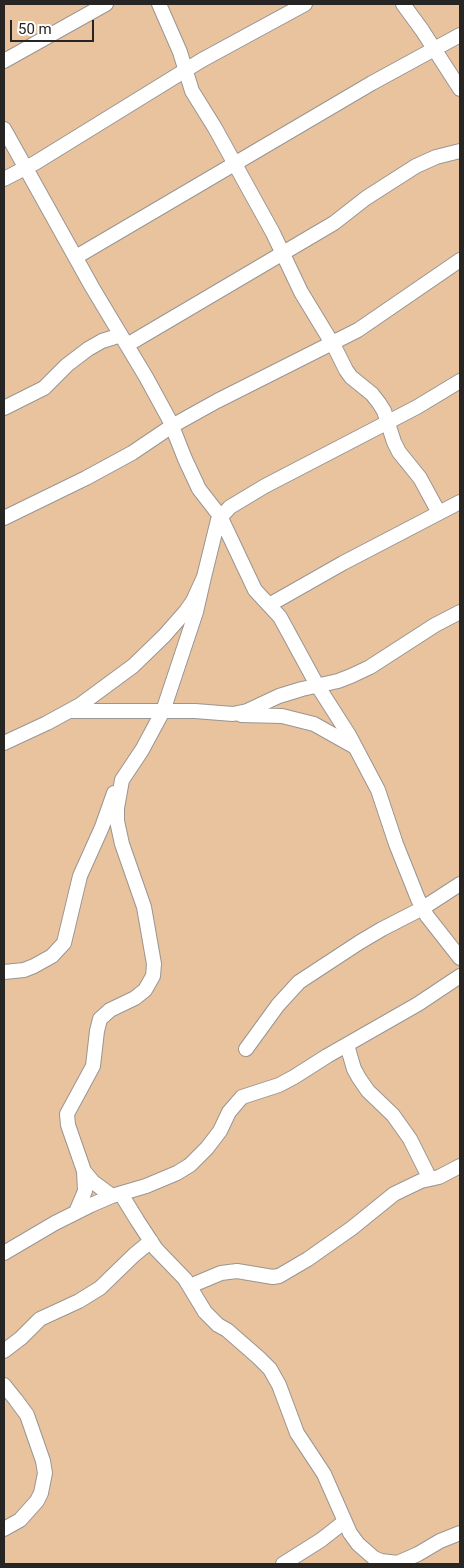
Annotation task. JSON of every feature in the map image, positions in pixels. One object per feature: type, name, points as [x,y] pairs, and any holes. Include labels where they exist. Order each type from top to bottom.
[{"type":"street","points":[[4,61],[106,4]]},
{"type":"street","points":[[159,4],[180,52],[192,91],[215,128],[283,252],[301,292],[351,377],[367,389],[379,403],[396,447],[420,478],[439,513]]},
{"type":"street","points":[[4,179],[26,169],[186,70],[305,4]]},
{"type":"street","points":[[403,4],[460,90]]},
{"type":"street","points":[[76,257],[460,34]]},
{"type":"street","points":[[4,129],[172,426],[199,489],[220,516],[255,590],[285,626],[317,685],[356,747],[378,790],[396,844],[427,916],[460,958]]},
{"type":"street","points":[[4,408],[44,388],[67,365],[102,341],[124,340],[334,223],[366,198],[416,166],[436,157],[460,151]]},
{"type":"street","points":[[4,518],[86,478],[132,452],[172,426],[254,381],[358,330],[460,260]]},
{"type":"street","points":[[4,972],[24,970],[42,962],[60,949],[64,943],[80,876],[102,827],[115,790],[142,750],[163,711],[196,612],[220,516],[230,507],[266,486],[417,407],[460,381]]},
{"type":"street","points":[[269,605],[327,572],[460,502]]},
{"type":"street","points":[[4,744],[69,711],[134,666],[186,611],[193,601],[204,577]]},
{"type":"street","points":[[233,714],[246,711],[279,696],[338,681],[370,667],[435,625],[460,612]]},
{"type":"street","points":[[69,711],[195,711],[282,716],[314,724],[356,747]]},
{"type":"street","points":[[76,1212],[85,1191],[84,1171],[68,1125],[67,1114],[93,1066],[100,1019],[110,1010],[135,998],[145,990],[151,983],[154,973],[144,907],[127,862],[118,821],[117,808],[122,780]]},
{"type":"street","points":[[246,1049],[278,1005],[299,982],[382,929],[424,908],[460,884]]},
{"type":"street","points":[[4,964],[19,971]]},
{"type":"street","points":[[4,1253],[76,1212],[177,1173],[190,1165],[207,1148],[242,1097],[294,1078],[460,976]]},
{"type":"street","points":[[347,1044],[354,1069],[359,1078],[368,1091],[393,1115],[410,1140],[430,1179]]},
{"type":"street","points":[[190,1286],[221,1273],[237,1271],[279,1276],[308,1259],[352,1228],[394,1194],[420,1181],[430,1179],[460,1166]]},
{"type":"street","points":[[84,1171],[93,1182],[116,1195],[166,1260],[190,1286],[205,1312],[260,1358],[270,1369],[296,1433],[324,1474],[344,1522],[358,1544],[374,1558],[397,1563],[460,1533]]},
{"type":"street","points":[[4,1351],[21,1338],[40,1319],[100,1288],[151,1241]]},
{"type":"street","points":[[4,1334],[4,1351]]},
{"type":"street","points":[[4,1385],[27,1415],[43,1460],[44,1473],[43,1485],[37,1500],[20,1520],[4,1529]]},
{"type":"street","points":[[283,1564],[321,1540],[344,1522]]},
{"type":"shaded area","points":[[4,4],[460,4],[460,1564],[4,1564]]}]
